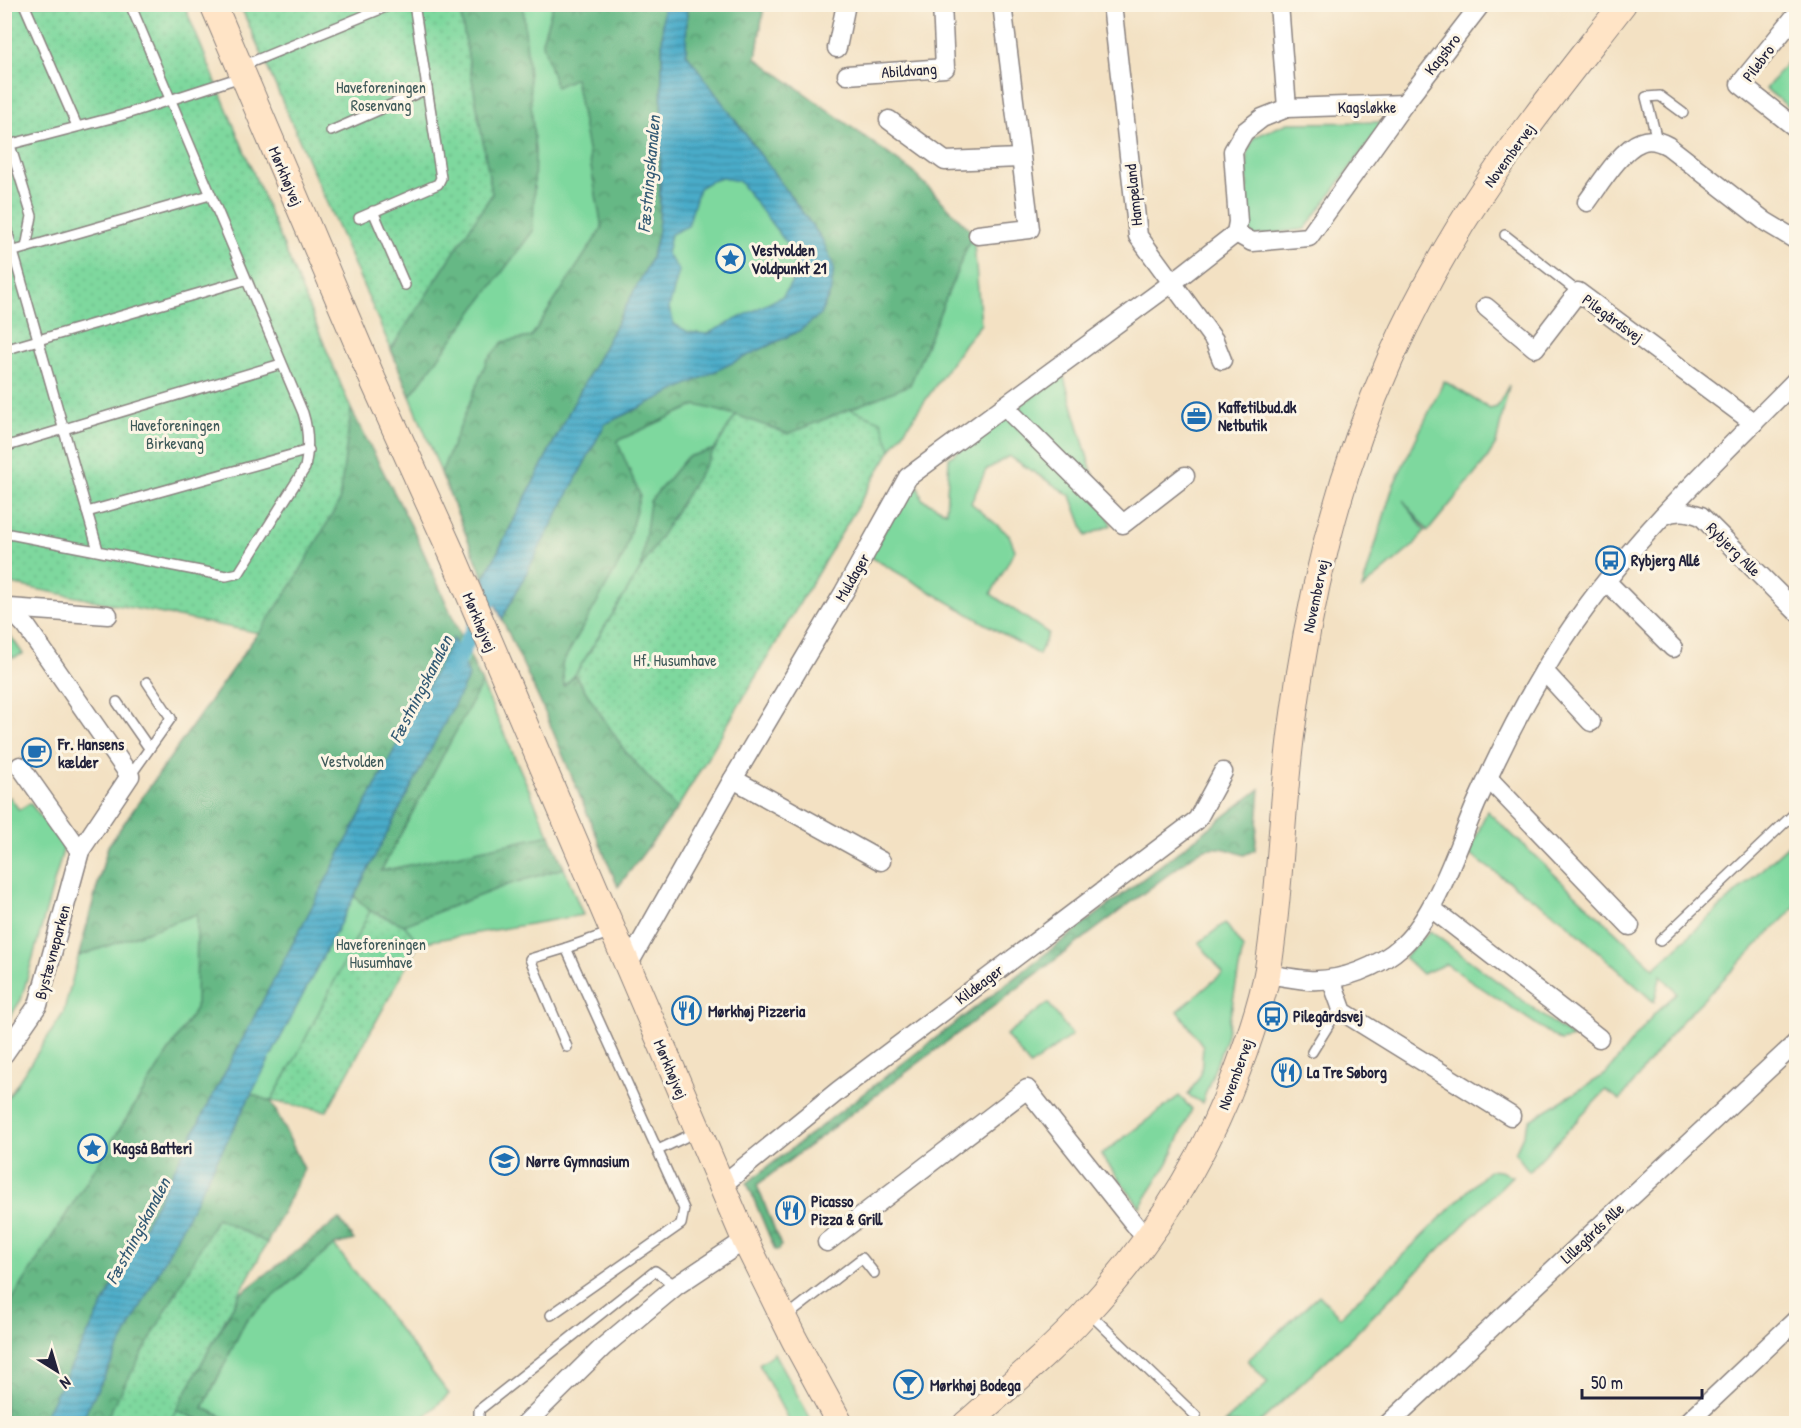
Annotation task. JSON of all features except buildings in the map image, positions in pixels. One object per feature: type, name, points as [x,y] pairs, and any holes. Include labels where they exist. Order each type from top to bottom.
[{"type":"street","name":"Mørkhøjvej","points":[[213,4],[377,388],[460,573],[721,1186],[745,1240],[840,1424]]},
{"type":"street","points":[[837,48],[846,4]]},
{"type":"street","name":"Abildvang","points":[[847,75],[945,68],[942,4]]},
{"type":"street","points":[[978,235],[1030,230],[1002,4]]},
{"type":"street","name":"Hampeland","points":[[1112,4],[1138,236],[1214,340],[1222,360]]},
{"type":"street","points":[[1279,4],[1287,108]]},
{"type":"street","name":"Kagsbro","points":[[1404,104],[1481,4]]},
{"type":"street","name":"Novembervej","points":[[966,1424],[1088,1312],[1147,1240],[1189,1177],[1223,1110],[1249,1038],[1267,974],[1275,914],[1291,729],[1309,620],[1328,536],[1359,437],[1388,365],[1422,293],[1479,195],[1623,4]]},
{"type":"street","name":"Pilebro","points":[[1797,15],[1740,84],[1797,128]]},
{"type":"street","name":"Kagsløkke","points":[[1404,104],[1309,237],[1252,242],[1236,233],[1238,222],[1233,151],[1244,132],[1262,118],[1287,108],[1404,104]]},
{"type":"street","points":[[889,120],[945,161],[1020,158]]},
{"type":"street","points":[[1587,202],[1625,153],[1641,142],[1657,140],[1668,146],[1766,222],[1797,240]]},
{"type":"street","points":[[1173,283],[1236,233]]},
{"type":"street","name":"Muldager","points":[[627,967],[908,477],[1173,283]]},
{"type":"street","name":"Pilegårdsvej","points":[[1486,307],[1534,348],[1578,292],[1754,423]]},
{"type":"street","points":[[1267,974],[1308,980],[1331,979],[1351,974],[1386,958],[1416,932],[1431,908],[1488,778],[1544,671],[1567,635],[1661,517],[1797,380]]},
{"type":"street","points":[[1006,406],[1123,524],[1185,476]]},
{"type":"street","name":"Rybjerg Alle","points":[[1661,517],[1672,511],[1688,511],[1701,516],[1797,611]]},
{"type":"street","points":[[1607,582],[1673,648]]},
{"type":"street","points":[[7,607],[108,615]]},
{"type":"street","points":[[7,607],[26,626],[130,776]]},
{"type":"street","points":[[1544,671],[1591,722]]},
{"type":"street","points":[[20,766],[80,851]]},
{"type":"street","name":"Kildeager","points":[[721,1186],[838,1091],[1197,820],[1223,772]]},
{"type":"street","name":"Bystævneparken","points":[[6,1046],[38,1005],[80,851],[130,776]]},
{"type":"street","points":[[1488,778],[1630,926]]},
{"type":"street","points":[[733,779],[881,861]]},
{"type":"street","points":[[1431,908],[1599,1038]]},
{"type":"street","points":[[1331,979],[1343,1012],[1511,1116]]},
{"type":"street","name":"Lillegårds Alle","points":[[1388,1424],[1797,1043]]},
{"type":"street","points":[[827,1242],[1027,1089],[1147,1240]]},
{"type":"street","points":[[525,1424],[603,1347],[676,1286],[745,1240]]},
{"type":"street","points":[[1686,1424],[1797,1320]]},
{"type":"lane","points":[[24,4],[77,126]]},
{"type":"lane","points":[[4,533],[226,576],[239,573],[305,468],[309,450],[308,429],[303,413],[130,4]]},
{"type":"lane","points":[[26,248],[32,216],[7,146],[77,126],[123,116],[170,100],[242,71],[393,4]]},
{"type":"lane","points":[[359,218],[438,184],[441,178],[414,4]]},
{"type":"lane","points":[[331,131],[427,89]]},
{"type":"lane","points":[[1657,140],[1646,97],[1660,96],[1683,113]]},
{"type":"lane","points":[[9,253],[210,195]]},
{"type":"lane","points":[[373,211],[405,285]]},
{"type":"lane","points":[[4,220],[9,253],[38,340],[98,550]]},
{"type":"lane","points":[[1505,235],[1578,292]]},
{"type":"lane","points":[[4,350],[245,280]]},
{"type":"lane","points":[[4,447],[281,364]]},
{"type":"lane","points":[[87,512],[309,450]]},
{"type":"lane","points":[[130,776],[171,718],[147,682]]},
{"type":"lane","points":[[117,702],[149,748]]},
{"type":"lane","points":[[1660,941],[1797,812]]},
{"type":"lane","points":[[567,1047],[530,959],[612,932]]},
{"type":"lane","points":[[551,1315],[681,1224],[684,1209],[566,948]]},
{"type":"lane","points":[[1312,1052],[1341,1005]]},
{"type":"lane","points":[[658,1150],[698,1131]]},
{"type":"lane","points":[[784,1318],[862,1258],[874,1273]]},
{"type":"lane","points":[[479,1424],[479,1410],[655,1271],[676,1286]]},
{"type":"lane","points":[[1088,1312],[1196,1416]]},
{"type":"green space","name":"Haveforeningen Birkevang","points":[[4,5],[184,5],[351,409],[339,502],[293,583],[259,633],[5,583]]},
{"type":"green space","name":"Haveforeningen Rosenvang","points":[[240,5],[459,5],[492,194],[391,349]]},
{"type":"green space","points":[[459,5],[764,5],[756,58],[913,172],[973,233],[981,324],[965,343],[891,450],[850,409],[736,415],[575,675],[544,710],[484,579],[391,349],[492,194]]},
{"type":"green space","points":[[459,5],[523,5],[535,151],[533,231],[410,396],[391,349],[492,194]]},
{"type":"green space","points":[[553,5],[663,5],[659,229],[652,256],[644,273],[569,412],[484,579],[441,473],[487,360],[503,342],[531,337],[602,228],[575,78],[556,87],[542,41]]},
{"type":"green space","points":[[687,5],[764,5],[756,58],[913,172],[973,233],[910,385],[788,434],[736,415],[696,405],[617,441],[640,495],[624,555],[562,664],[564,686],[575,675],[625,751],[677,809],[618,887],[544,710],[502,619],[605,423],[799,331],[822,239],[686,53]]},
{"type":"green space","points":[[1796,50],[1796,113],[1766,89]]},
{"type":"green space","points":[[1384,122],[1305,229],[1253,236],[1247,226],[1247,153],[1254,137],[1288,123]]},
{"type":"green space","points":[[1063,374],[1091,469],[1111,525],[1086,536],[1071,496],[1009,456],[986,470],[971,503],[1009,535],[1015,550],[991,594],[1048,633],[1039,655],[869,556],[905,496],[918,485],[922,499],[946,512],[949,458]]},
{"type":"green space","points":[[1444,381],[1490,409],[1497,407],[1509,385],[1496,444],[1484,463],[1428,531],[1403,500],[1425,531],[1413,546],[1362,589],[1393,486]]},
{"type":"green space","points":[[351,409],[414,531],[460,634],[45,1423],[5,1423],[4,1313],[196,1008],[197,914],[79,956],[108,846],[293,583],[339,502]]},
{"type":"green space","name":"Hf. Husumhave","points":[[850,409],[881,421],[891,450],[677,809],[625,751],[575,675],[736,415],[788,434]]},
{"type":"green space","points":[[715,449],[641,569],[650,501],[687,457]]},
{"type":"green space","name":"Vestvolden","points":[[414,531],[583,915],[419,943],[404,925],[294,1061],[271,1101],[304,1169],[267,1243],[218,1219],[5,1424],[5,1102],[63,1014],[108,846],[293,583]]},
{"type":"green space","points":[[5,628],[23,654],[13,658],[5,646]]},
{"type":"green space","points":[[471,659],[482,683],[381,871],[550,835],[564,868],[507,885],[404,925],[370,911],[351,893]]},
{"type":"green space","points":[[1260,789],[1255,850],[1244,855],[1227,849],[1215,848],[1198,852],[757,1185],[781,1246],[779,1250],[775,1250],[747,1183]]},
{"type":"green space","points":[[10,797],[19,810],[30,803],[64,847],[21,1000],[6,1023],[4,1020],[4,801]]},
{"type":"green space","points":[[1487,811],[1654,968],[1796,838],[1796,906],[1678,1025],[1620,1100],[1606,1090],[1529,1171],[1515,1153],[1530,1120],[1606,1074],[1653,1015],[1677,993],[1661,975],[1654,1002],[1562,919],[1469,854]]},
{"type":"green space","name":"Haveforeningen Husumhave","points":[[370,911],[404,925],[419,943],[327,1111],[271,1101],[294,1061]]},
{"type":"green space","points":[[1225,923],[1243,948],[1226,1038],[1202,1103],[1188,1095],[1201,1074],[1203,1046],[1178,1011],[1223,973],[1199,943]]},
{"type":"green space","points":[[1430,931],[1573,1038],[1561,1041],[1446,964],[1422,974],[1404,957]]},
{"type":"green space","points":[[1048,1003],[1072,1035],[1030,1066],[1006,1035]]},
{"type":"green space","points":[[239,1090],[271,1101],[304,1169],[267,1243],[218,1219],[104,1423],[76,1424]]},
{"type":"green space","points":[[1179,1096],[1192,1109],[1168,1163],[1140,1207],[1101,1155]]},
{"type":"green space","points":[[1489,1170],[1500,1171],[1512,1176],[1353,1336],[1259,1423],[1224,1423],[1268,1383],[1248,1360],[1319,1295],[1340,1317]]},
{"type":"green space","points":[[217,1218],[267,1243],[169,1423],[104,1423]]},
{"type":"green space","points":[[339,1219],[354,1240],[334,1245],[246,1320],[203,1408],[236,1423],[207,1423],[176,1410],[240,1294]]},
{"type":"green space","points":[[334,1245],[449,1394],[422,1419],[422,1423],[236,1423],[203,1408],[246,1320]]},
{"type":"green space","points":[[774,1353],[813,1423],[790,1423],[759,1364]]},
{"type":"green space","points":[[176,1410],[207,1423],[169,1424]]},
{"type":"water","points":[[663,5],[687,5],[686,53],[822,239],[834,267],[831,291],[820,315],[799,331],[605,424],[502,619],[484,579],[569,412],[648,265],[657,235],[660,205]],"holes":[[[722,178],[739,181],[792,250],[795,265],[793,280],[783,296],[707,334],[688,332],[674,324],[669,308],[679,271],[667,254],[671,234],[688,226],[699,188]]]},
{"type":"water","points":[[453,638],[469,676],[80,1423],[41,1423]]},
{"type":"waterway","name":"Fæstningskanalen","points":[[451,673],[501,576]]},
{"type":"place","name":"Vestvolden Voldpunkt 21","points":[[730,259]]},
{"type":"place","name":"Kaffetilbud.dk Netbutik","points":[[1197,416]]},
{"type":"place","name":"Rybjerg Allé","points":[[1610,560]]},
{"type":"place","name":"Fr. Hansens kælder","points":[[37,753]]},
{"type":"place","name":"Mørkhøj Pizzeria","points":[[687,1011]]},
{"type":"place","name":"Pilegårdsvej","points":[[1272,1016]]},
{"type":"place","name":"La Tre Søborg","points":[[1286,1072]]},
{"type":"place","name":"Kagså Batteri","points":[[92,1148]]},
{"type":"place","name":"Nørre Gymnasium","points":[[505,1161]]},
{"type":"place","name":"Picasso Pizza & Grill","points":[[790,1210]]},
{"type":"place","name":"Mørkhøj Bodega","points":[[909,1385]]}]
